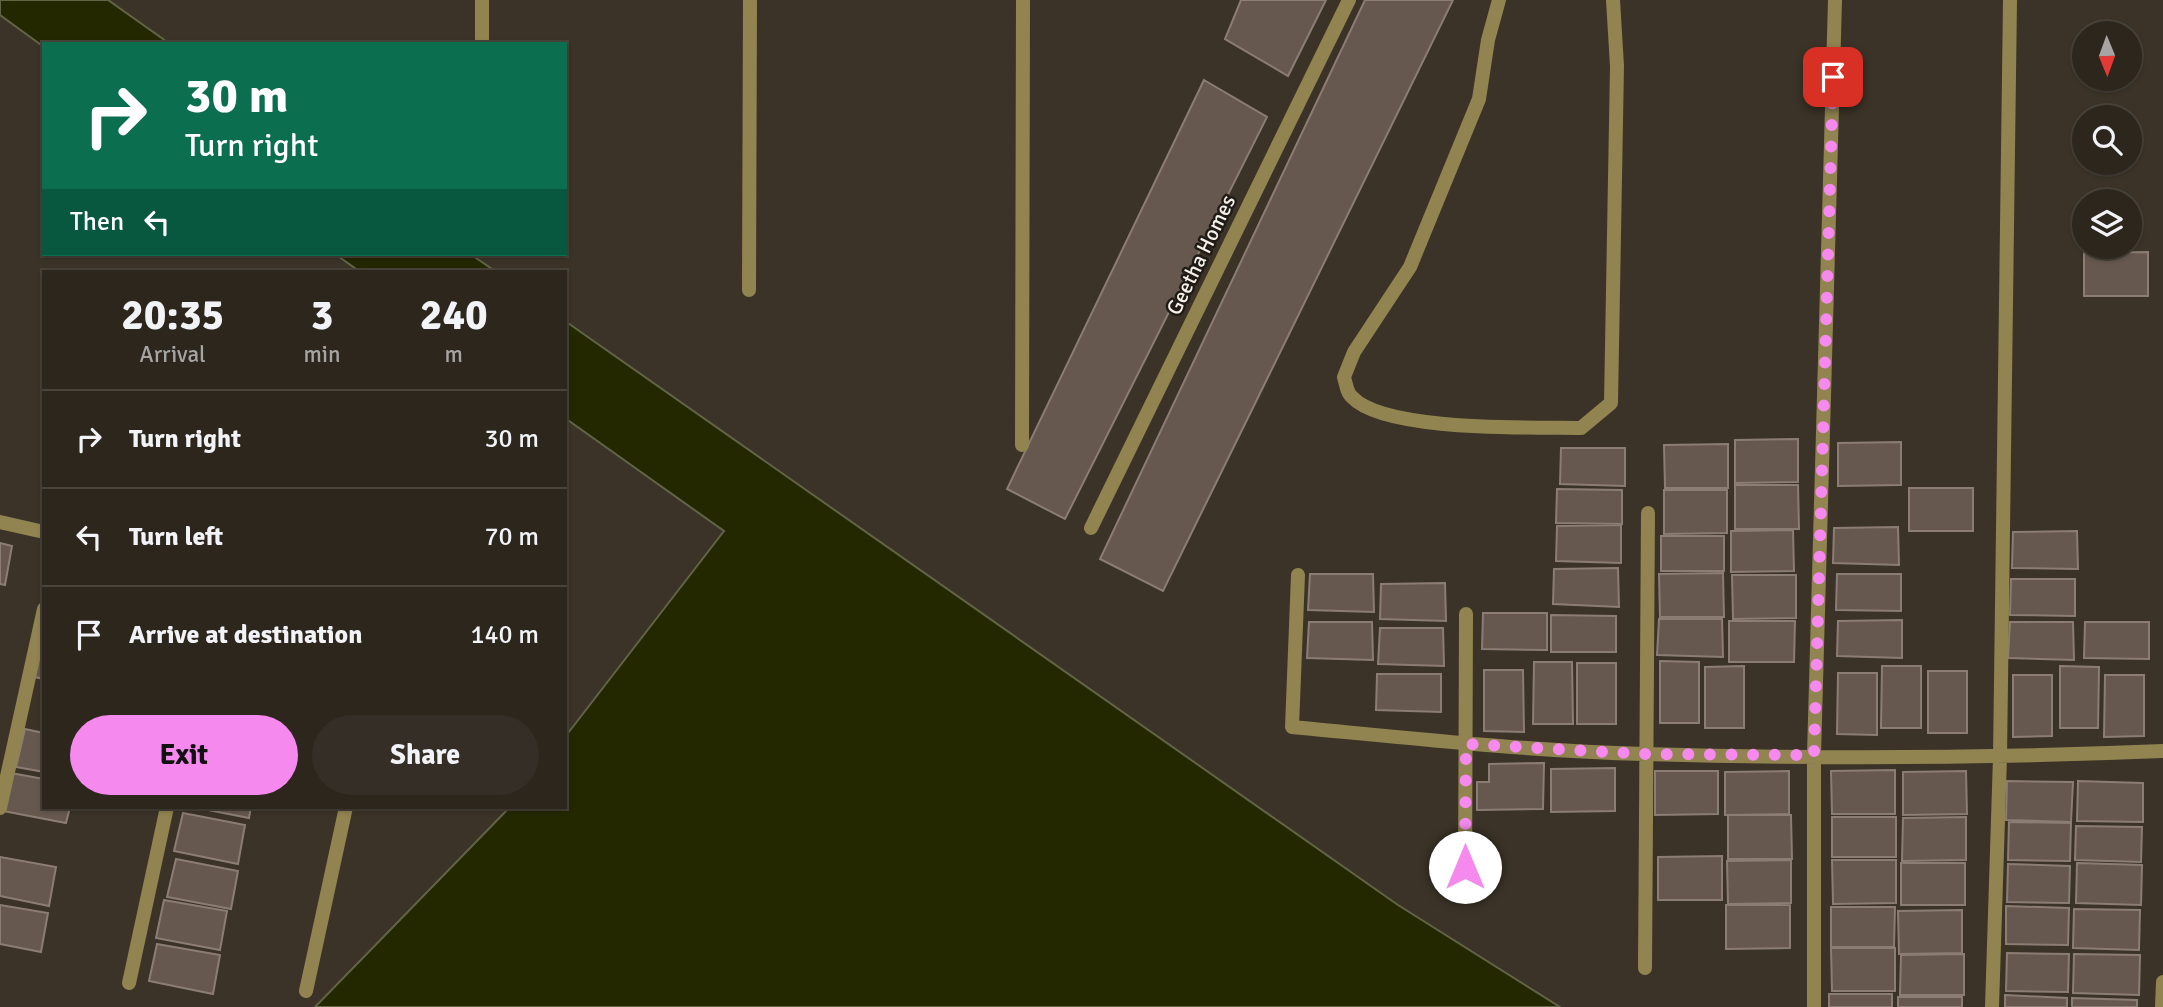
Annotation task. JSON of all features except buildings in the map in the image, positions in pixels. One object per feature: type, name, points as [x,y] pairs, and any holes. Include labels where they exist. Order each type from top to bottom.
[{"type":"street","points":[[482,0],[482,42]]},
{"type":"street","points":[[749,290],[750,0]]},
{"type":"street","points":[[1022,445],[1023,0]]},
{"type":"street","name":"Geetha Homes","points":[[1091,528],[1349,0]]},
{"type":"street","points":[[1499,0],[1488,40],[1479,99],[1410,267],[1354,352],[1344,377],[1350,396],[1361,405],[1387,414],[1454,425],[1581,428],[1611,403],[1617,66],[1613,0]]},
{"type":"street","points":[[1814,1007],[1814,755],[1835,0]]},
{"type":"street","points":[[1992,1007],[2000,757],[2010,0]]},
{"type":"street","points":[[1645,968],[1644,754],[1648,513]]},
{"type":"street","points":[[0,522],[42,532]]},
{"type":"street","points":[[1298,575],[1292,727],[1466,744],[1644,754],[2000,757],[2163,751]]},
{"type":"street","points":[[1465,891],[1466,614]]},
{"type":"street","points":[[0,808],[42,618]]},
{"type":"street","points":[[129,984],[167,809]]},
{"type":"street","points":[[306,991],[346,809]]},
{"type":"street","points":[[2162,1007],[2163,982]]},
{"type":"shaded area","points":[[0,0],[108,0],[167,42],[42,42],[42,46],[0,15]]},
{"type":"shaded area","points":[[338,256],[473,256],[494,270],[358,270]]},
{"type":"shaded area","points":[[567,322],[1398,905],[1560,1007],[315,1007],[508,809],[567,809],[567,734],[724,531],[567,419]]},
{"type":"route","points":[[1465,867],[1466,744],[1644,754],[1814,755],[1833,77]]}]
